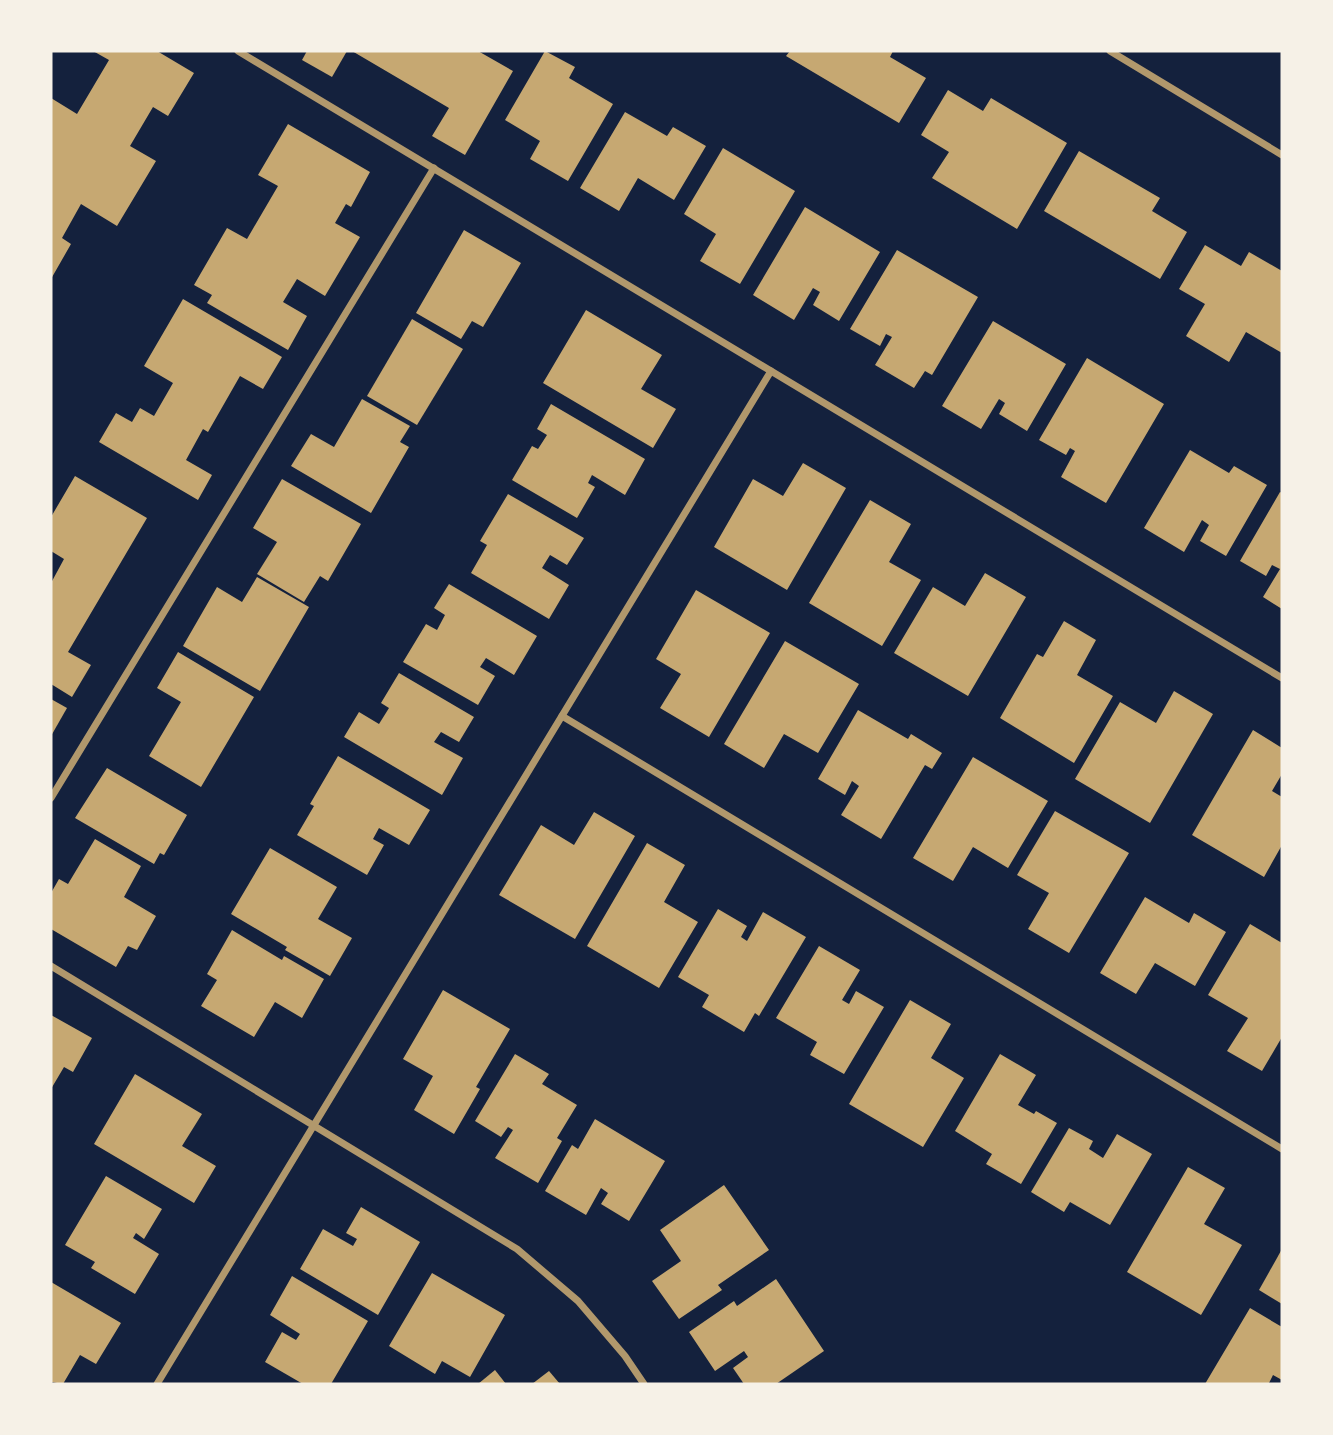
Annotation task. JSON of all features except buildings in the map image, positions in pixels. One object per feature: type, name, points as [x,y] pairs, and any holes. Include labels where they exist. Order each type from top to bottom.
[{"type":"street","points":[[238,51],[1282,678]]},
{"type":"street","points":[[1110,51],[1282,155]]},
{"type":"street","points":[[51,799],[434,168]]},
{"type":"street","points":[[157,1384],[771,371]]},
{"type":"street","points":[[562,716],[1282,1149]]},
{"type":"street","points":[[51,966],[517,1248],[578,1301],[625,1356],[644,1384]]}]
